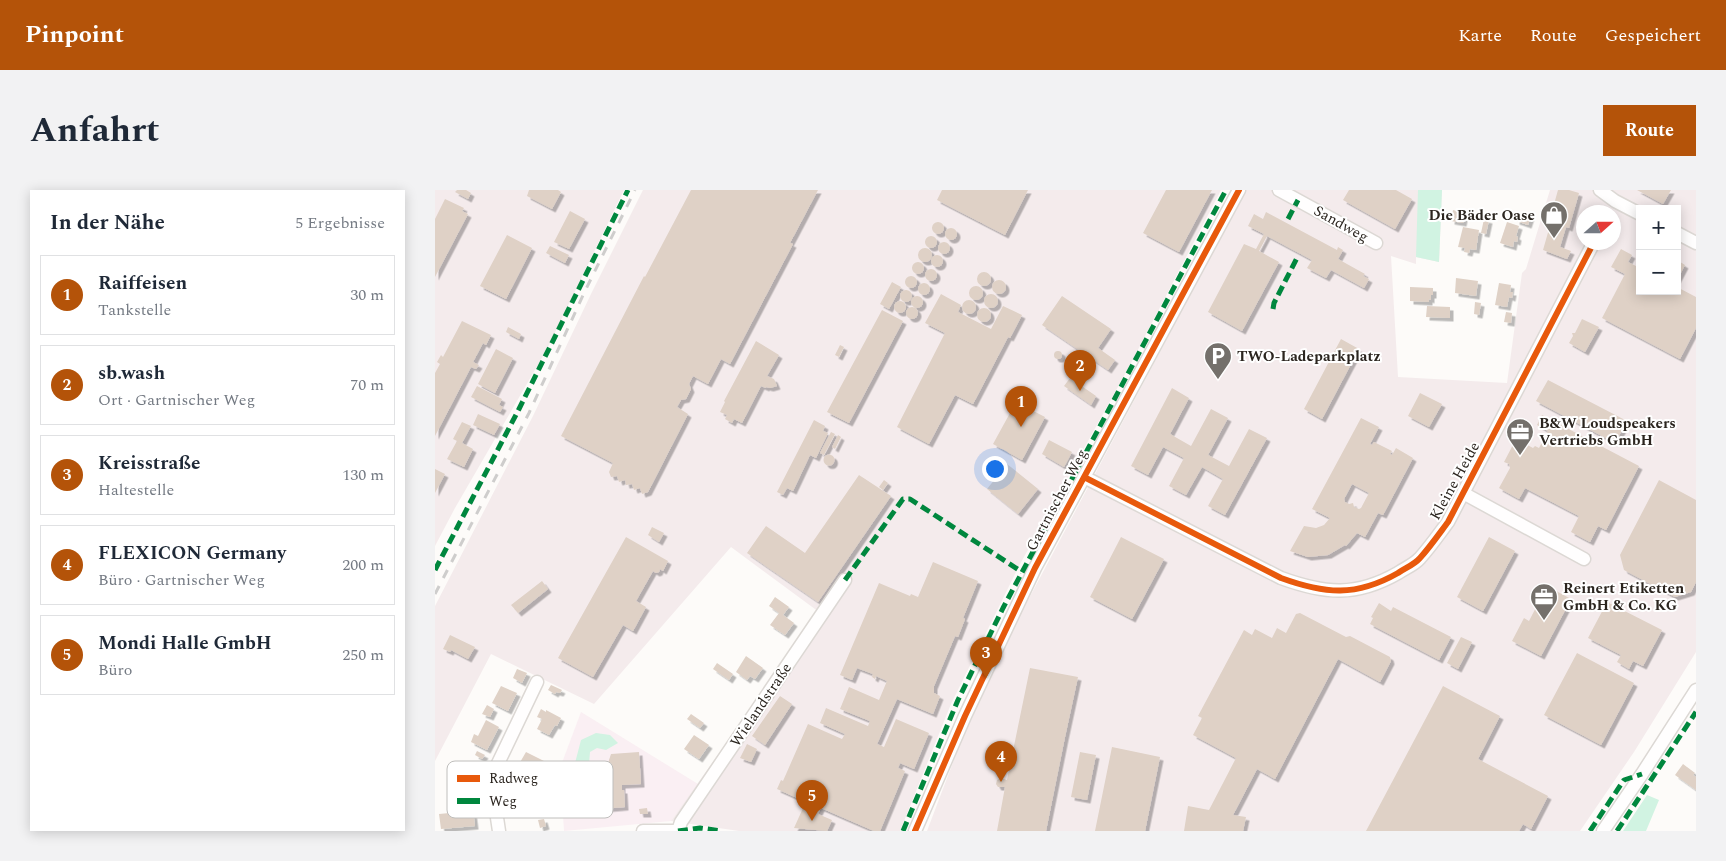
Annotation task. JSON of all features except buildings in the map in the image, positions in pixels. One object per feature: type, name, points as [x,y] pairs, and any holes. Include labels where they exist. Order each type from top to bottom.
[{"type":"street","name":"Gartnischer Weg","points":[[915,831],[965,716],[1035,568],[1239,190]]},
{"type":"street","name":"Sandweg","points":[[1279,190],[1376,243]]},
{"type":"street","points":[[1600,190],[1611,205]]},
{"type":"street","points":[[1621,209],[1636,213]]},
{"type":"street","points":[[1681,235],[1696,243]]},
{"type":"street","name":"Kleine Heide","points":[[1084,477],[1281,578],[1306,587],[1333,591],[1359,589],[1384,580],[1420,558],[1448,522],[1589,250]]},
{"type":"street","name":"Kleine Heide","points":[[1463,494],[1584,559]]},
{"type":"street","name":"Wielandstraße","points":[[679,831],[681,822],[845,580]]},
{"type":"street","points":[[499,761],[537,682]]},
{"type":"street","points":[[1603,831],[1696,690]]},
{"type":"street","points":[[497,818],[499,831]]},
{"type":"street","points":[[643,831],[679,831]]},
{"type":"shaded area","points":[[435,190],[624,190],[547,349],[435,546]]},
{"type":"shaded area","points":[[643,190],[1221,190],[1130,365],[1019,566],[951,704],[900,831],[739,831],[671,821],[819,612],[731,547],[594,704],[491,654],[435,761],[435,606],[533,416]]},
{"type":"shaded area","points":[[1246,190],[1442,190],[1439,262],[1416,257],[1416,264],[1391,256],[1398,377],[1507,383],[1522,273],[1526,269],[1550,190],[1696,190],[1696,652],[1634,752],[1580,831],[927,831],[968,723],[1018,619]]},
{"type":"shaded area","points":[[581,712],[698,784],[671,821],[564,831],[563,818],[613,818],[613,761],[563,761]]},
{"type":"green space","points":[[1418,190],[1442,190],[1439,262],[1416,257]]},
{"type":"green space","points":[[596,733],[610,735],[618,743],[606,750],[597,748],[590,752],[589,761],[576,761],[581,740]]},
{"type":"green space","points":[[1647,795],[1659,800],[1646,831],[1623,831]]},
{"type":"railway","points":[[435,594],[529,413],[585,291],[635,190]]},
{"type":"marked path","points":[[435,570],[519,409],[628,190]]},
{"type":"marked path","points":[[903,831],[958,700],[1003,608],[1226,190]]},
{"type":"marked path","points":[[1288,219],[1298,200]]},
{"type":"marked path","points":[[1273,309],[1274,303],[1298,256]]},
{"type":"marked path","points":[[845,580],[903,499],[910,499],[1022,572]]},
{"type":"marked path","points":[[1617,831],[1696,712]]},
{"type":"marked path","points":[[1590,831],[1624,780],[1642,774]]},
{"type":"marked path","points":[[678,831],[700,828],[722,831]]},
{"type":"cycle path","points":[[915,831],[965,716],[1035,568],[1239,190]]},
{"type":"cycle path","points":[[1084,477],[1281,578],[1312,587],[1340,591],[1383,581],[1418,560],[1448,522],[1590,250]]},
{"type":"place","name":"Die Bäder Oase","points":[[1554,239]]},
{"type":"place","name":"TWO-Ladeparkplatz","points":[[1218,380]]},
{"type":"place","name":"sb.wash","points":[[1080,391]]},
{"type":"place","name":"Raiffeisen","points":[[1021,427]]},
{"type":"place","name":"B&W Loudspeakers Vertriebs GmbH","points":[[1520,456]]},
{"type":"place","name":"Reinert Etiketten GmbH & Co. KG","points":[[1544,621]]},
{"type":"place","name":"Kreisstraße","points":[[986,678]]},
{"type":"place","name":"FLEXICON Germany","points":[[1001,782]]},
{"type":"place","name":"Mondi Halle GmbH","points":[[812,821]]}]
